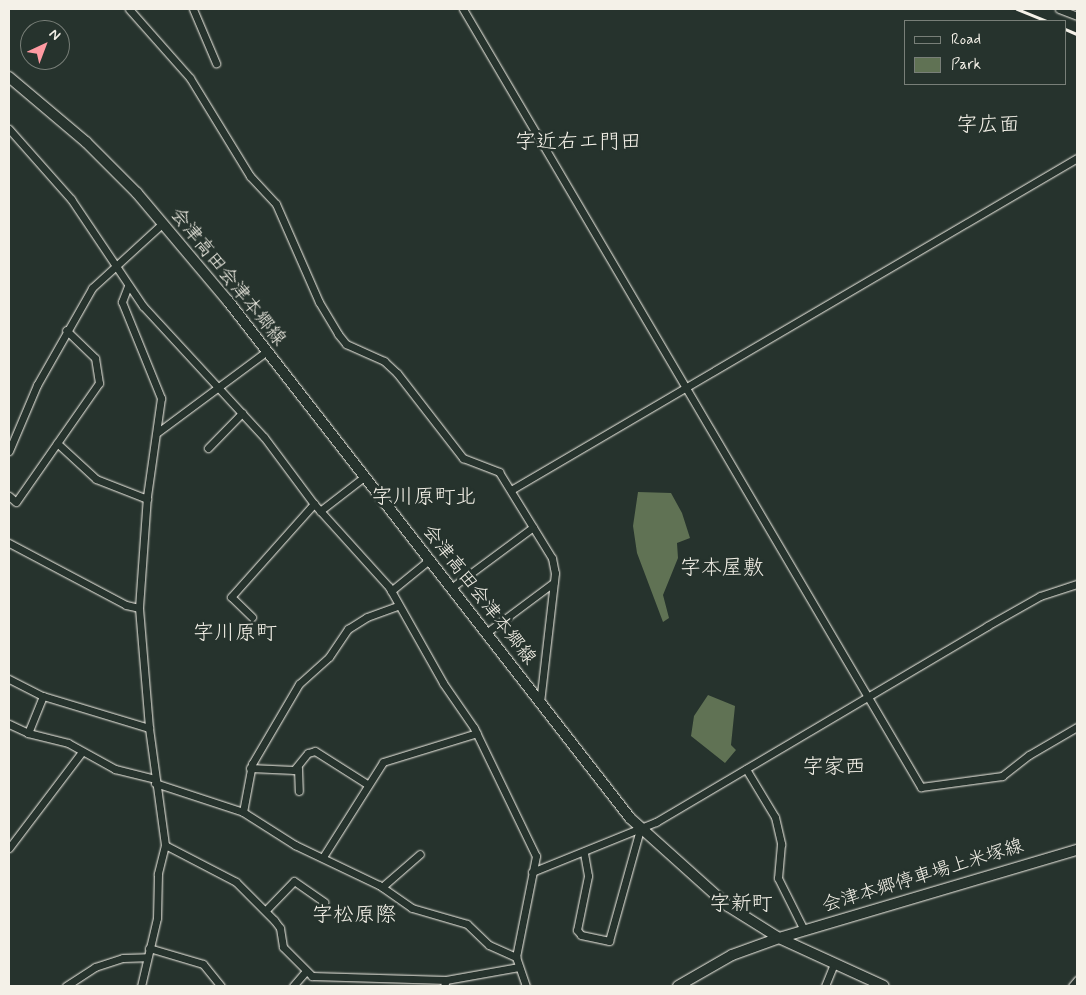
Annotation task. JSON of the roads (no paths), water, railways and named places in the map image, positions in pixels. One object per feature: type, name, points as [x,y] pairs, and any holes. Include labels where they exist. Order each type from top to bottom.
[{"type":"main road","name":"会津高田会津本郷線","points":[[9,77],[86,142],[163,223],[266,351],[640,829],[721,900],[779,938],[884,986]]},
{"type":"main road","name":"会津本郷停車場上米塚線","points":[[678,986],[693,982],[732,955],[779,938],[1077,850]]},
{"type":"street","points":[[129,9],[190,78],[250,176],[276,204],[319,302],[338,334],[352,348],[384,361],[414,390],[463,458],[469,463],[494,468],[511,490],[552,558],[553,583],[540,702]]},
{"type":"street","points":[[193,9],[216,63]]},
{"type":"street","points":[[463,9],[921,787],[927,788],[1002,776],[1029,755],[1077,727]]},
{"type":"street","points":[[1059,9],[1077,16]]},
{"type":"street","points":[[9,130],[71,199],[128,286],[287,465],[314,504],[391,590],[398,606],[477,733],[527,830],[536,856],[516,957],[526,986]]},
{"type":"street","points":[[511,490],[1077,158]]},
{"type":"street","points":[[9,452],[36,385],[66,330],[92,288],[163,223]]},
{"type":"street","points":[[128,286],[122,302],[159,386],[158,432],[147,499],[140,608],[149,728],[165,845],[150,948],[141,986]]},
{"type":"street","points":[[9,496],[16,502],[99,383],[95,358],[66,330]]},
{"type":"street","points":[[158,432],[220,389],[266,351]]},
{"type":"street","points":[[208,448],[242,413]]},
{"type":"street","points":[[57,443],[96,479],[147,499]]},
{"type":"street","points":[[320,511],[364,477]]},
{"type":"street","points":[[252,617],[231,597],[314,504]]},
{"type":"street","points":[[451,588],[533,527]]},
{"type":"street","points":[[9,543],[111,597],[140,608]]},
{"type":"street","points":[[391,590],[429,560]]},
{"type":"street","points":[[486,633],[553,583]]},
{"type":"street","points":[[532,872],[584,853],[640,829],[868,698],[1040,596],[1077,584]]},
{"type":"street","points":[[243,812],[250,768],[299,684],[329,657],[338,640],[367,617],[398,606]]},
{"type":"street","points":[[9,679],[43,696],[149,728]]},
{"type":"street","points":[[28,733],[43,696]]},
{"type":"street","points":[[9,724],[28,733],[68,743],[81,753],[115,769],[243,812],[322,857],[382,887],[412,908],[467,924],[489,945],[516,957]]},
{"type":"street","points":[[322,857],[367,784],[390,757],[477,733]]},
{"type":"street","points":[[250,768],[290,771],[298,768],[308,753],[315,751],[367,784]]},
{"type":"street","points":[[9,848],[81,753]]},
{"type":"street","points":[[298,768],[299,791]]},
{"type":"street","points":[[746,768],[775,817],[781,844],[778,878],[804,930]]},
{"type":"street","points":[[584,853],[588,876],[577,930],[581,935],[607,941],[640,829]]},
{"type":"street","points":[[165,845],[236,882],[266,910],[280,928],[283,947],[306,971],[319,976],[445,983],[519,966]]},
{"type":"street","points":[[382,887],[420,854]]},
{"type":"street","points":[[266,910],[294,881],[324,902]]},
{"type":"street","points":[[150,948],[203,964],[221,986]]},
{"type":"street","points":[[66,986],[95,967],[123,958],[147,957]]},
{"type":"street","points":[[825,986],[834,964]]},
{"type":"street","points":[[293,986],[306,971]]},
{"type":"street","points":[[1072,986],[1077,980]]},
{"type":"railway","points":[[1017,9],[1044,20]]},
{"type":"railway","points":[[1066,29],[1077,34]]},
{"type":"district","name":"字広面","points":[[988,125]]},
{"type":"district","name":"字近右エ門田","points":[[578,142]]},
{"type":"district","name":"字川原町北","points":[[424,497]]},
{"type":"district","name":"字本屋敷","points":[[722,568]]},
{"type":"district","name":"字川原町","points":[[235,633]]},
{"type":"district","name":"字家西","points":[[834,767]]},
{"type":"district","name":"字新町","points":[[741,904]]},
{"type":"district","name":"字松原際","points":[[354,915]]}]
